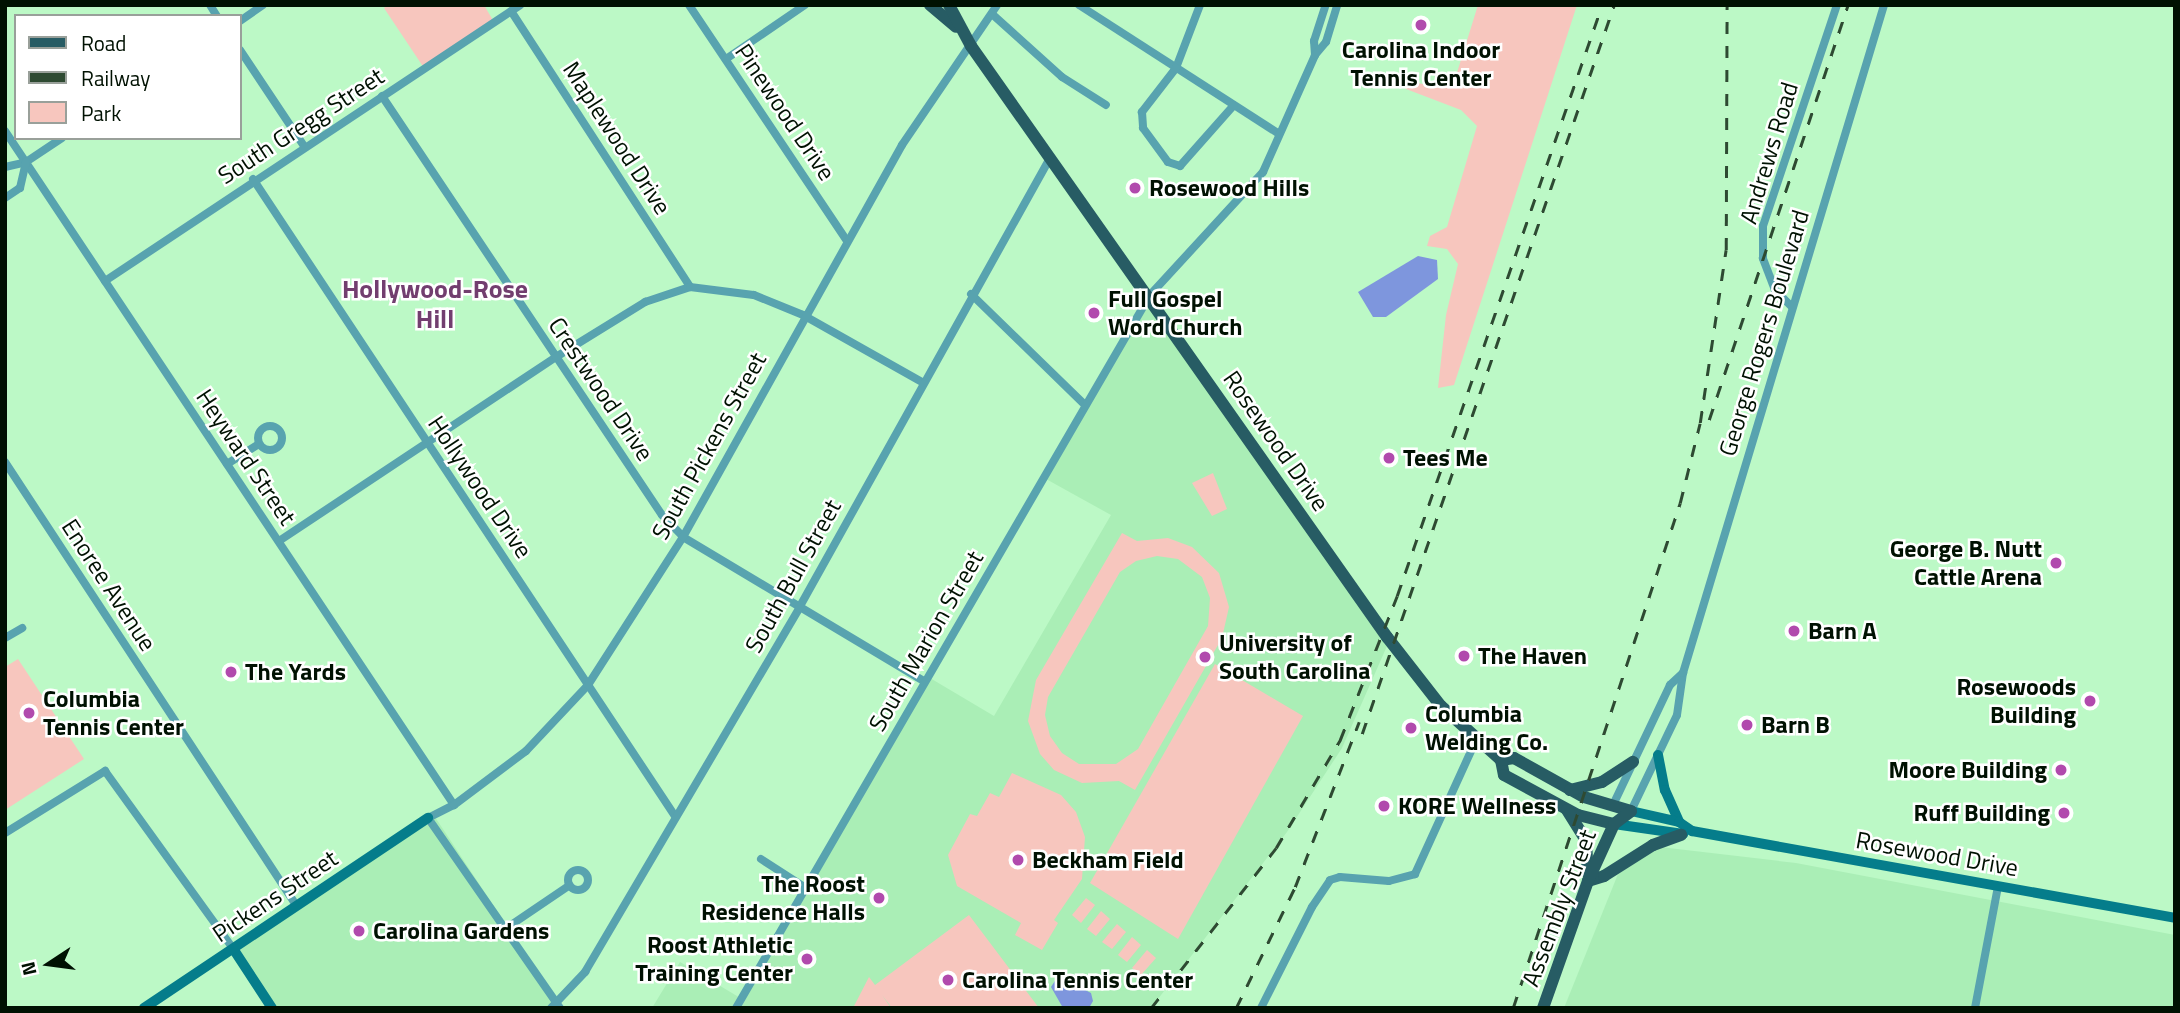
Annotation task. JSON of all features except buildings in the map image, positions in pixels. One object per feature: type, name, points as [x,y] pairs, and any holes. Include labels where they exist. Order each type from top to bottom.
[{"type":"main road","name":"Rosewood Drive","points":[[930,5],[959,30],[971,46],[1150,295],[1387,637],[1441,706],[1501,760],[1504,775],[1567,809],[1614,824],[1684,829],[2175,918]]},
{"type":"main road","name":"Rosewood Drive","points":[[949,5],[959,30]]},
{"type":"main road","points":[[1567,809],[1587,840],[1588,881],[1604,876],[1684,829],[1665,790],[1658,755]]},
{"type":"main road","name":"Rosewood Drive","points":[[1501,760],[1514,758],[1570,790],[1684,829]]},
{"type":"main road","points":[[1570,790],[1602,782],[1633,762]]},
{"type":"main road","name":"Assembly Street","points":[[1543,1008],[1588,881],[1614,824],[1613,806]]},
{"type":"main road","name":"Assembly Street","points":[[1614,824],[1631,811]]},
{"type":"main road","name":"Pickens Street","points":[[144,1008],[428,818]]},
{"type":"main road","points":[[234,950],[272,1008]]},
{"type":"street","points":[[242,20],[263,5]]},
{"type":"street","name":"South Gregg Street","points":[[105,281],[253,179],[520,5]]},
{"type":"street","name":"Pinewood Drive","points":[[690,5],[848,241]]},
{"type":"street","points":[[726,59],[805,5]]},
{"type":"street","points":[[971,46],[997,5]]},
{"type":"street","points":[[1079,5],[1279,134]]},
{"type":"street","points":[[1315,55],[1314,41],[1326,5]]},
{"type":"street","points":[[1315,55],[1326,42],[1337,5]]},
{"type":"street","name":"Andrews Road","points":[[1793,307],[1775,290],[1763,258],[1763,226],[1837,5]]},
{"type":"street","name":"George Rogers Boulevard","points":[[1631,811],[1677,715],[1683,673],[1884,5]]},
{"type":"street","points":[[1197,6],[1176,68],[1142,112],[1140,121],[1168,162],[1186,164],[1234,106]]},
{"type":"street","name":"Maplewood Drive","points":[[511,11],[690,287]]},
{"type":"street","points":[[992,14],[1062,77],[1106,106]]},
{"type":"street","name":"South Pickens Street","points":[[428,818],[454,805],[526,751],[587,685],[684,537],[803,315],[902,145],[971,46]]},
{"type":"street","points":[[242,53],[304,146]]},
{"type":"street","name":"South Marion Street","points":[[736,1008],[1083,403],[1150,295],[1263,172],[1315,55]]},
{"type":"street","name":"Crestwood Drive","points":[[382,96],[662,515],[684,537],[923,681]]},
{"type":"street","name":"Heyward Street","points":[[5,131],[454,805]]},
{"type":"street","points":[[5,167],[26,162],[59,140]]},
{"type":"street","name":"South Bull Street","points":[[556,1006],[585,972],[799,608],[971,294],[1050,158]]},
{"type":"street","points":[[5,198],[20,188],[26,162]]},
{"type":"street","name":"Hollywood Drive","points":[[253,179],[675,816]]},
{"type":"street","points":[[279,541],[556,357],[645,302],[690,287],[754,295],[803,315],[922,382]]},
{"type":"street","points":[[971,294],[1083,403]]},
{"type":"street","points":[[227,464],[258,445]]},
{"type":"street","name":"Enoree Avenue","points":[[5,462],[9,477],[296,905]]},
{"type":"street","points":[[5,639],[22,628]]},
{"type":"street","name":"George Rogers Boulevard","points":[[1613,806],[1670,685],[1683,673]]},
{"type":"street","points":[[1261,1008],[1311,907],[1331,880],[1340,877],[1389,881],[1415,874],[1476,740]]},
{"type":"street","points":[[5,833],[105,771],[234,950]]},
{"type":"street","points":[[428,818],[556,1006]]},
{"type":"street","points":[[761,859],[806,888]]},
{"type":"street","points":[[505,929],[570,885]]},
{"type":"street","points":[[1975,1008],[1998,886]]},
{"type":"shaded area","name":"University of South Carolina","points":[[1153,294],[1391,637],[1342,748],[1287,832],[1151,1008],[652,1008],[680,962],[742,999],[930,678],[994,716],[1111,515],[1046,479]]},
{"type":"shaded area","points":[[435,817],[561,1008],[276,1008],[237,948]]},
{"type":"shaded area","points":[[1660,847],[1796,863],[2175,935],[2175,1008],[1564,1008],[1618,874]]},
{"type":"green space","points":[[388,5],[484,5],[494,22],[424,68],[384,8]]},
{"type":"green space","points":[[1478,5],[1577,5],[1454,385],[1438,388],[1446,315],[1458,264],[1447,249],[1427,246],[1430,236],[1447,227],[1477,126],[1461,110],[1406,89],[1403,80],[1428,85],[1455,79]]},
{"type":"green space","points":[[1213,473],[1227,509],[1212,516],[1192,483]]},
{"type":"green space","points":[[1122,533],[1137,541],[1168,538],[1192,547],[1219,573],[1229,607],[1222,638],[1135,790],[1119,781],[1082,783],[1054,770],[1040,754],[1028,721],[1036,680]],"holes":[[[1157,556],[1178,559],[1202,577],[1210,598],[1208,626],[1138,749],[1116,764],[1079,764],[1062,753],[1050,736],[1045,715],[1048,697],[1120,572],[1136,561]]]},
{"type":"green space","name":"Columbia Tennis Center","points":[[18,659],[84,759],[5,810],[5,667]]},
{"type":"green space","points":[[1215,664],[1303,716],[1178,939],[1090,883]]},
{"type":"green space","name":"Beckham Field","points":[[1012,773],[1061,795],[1076,812],[1085,837],[1082,879],[1054,920],[1058,923],[1042,950],[1015,935],[1021,923],[957,886],[948,855],[970,814],[977,816],[990,793],[999,797]]},
{"type":"green space","points":[[1086,898],[1095,905],[1081,923],[1072,915]]},
{"type":"green space","points":[[1101,911],[1110,919],[1096,936],[1087,929]]},
{"type":"green space","points":[[969,915],[1039,1008],[892,1008],[882,995],[891,1008],[853,1008],[869,977],[875,985]]},
{"type":"green space","points":[[1117,924],[1126,932],[1112,949],[1102,942]]},
{"type":"green space","points":[[1132,937],[1141,945],[1127,962],[1118,955]]},
{"type":"green space","points":[[1147,950],[1156,958],[1141,975],[1132,968]]},
{"type":"water","points":[[1418,256],[1437,260],[1438,279],[1386,317],[1373,317],[1358,292]]},
{"type":"water","points":[[1058,976],[1091,993],[1093,1001],[1089,1008],[1063,1008],[1051,987]]},
{"type":"railway","points":[[1151,1008],[1276,848],[1340,740],[1397,596],[1602,5]]},
{"type":"railway","points":[[1362,734],[1614,5]]},
{"type":"railway","points":[[1513,1008],[1680,503],[1700,423],[1726,250],[1727,5]]},
{"type":"railway","points":[[1709,420],[1848,5]]},
{"type":"railway","points":[[1236,1008],[1295,887],[1359,722]]},
{"type":"place","name":"Carolina Indoor Tennis Center","points":[[1421,25]]},
{"type":"place","name":"Rosewood Hills","points":[[1135,188]]},
{"type":"place","name":"Full Gospel Word Church","points":[[1094,313]]},
{"type":"place","name":"Tees Me","points":[[1389,458]]},
{"type":"place","name":"George B. Nutt Cattle Arena","points":[[2056,563]]},
{"type":"place","name":"Barn A","points":[[1794,631]]},
{"type":"place","name":"The Haven","points":[[1464,656]]},
{"type":"place","name":"University of South Carolina","points":[[1205,657]]},
{"type":"place","name":"The Yards","points":[[231,672]]},
{"type":"place","name":"Rosewoods Building","points":[[2090,701]]},
{"type":"place","name":"Columbia Tennis Center","points":[[29,713]]},
{"type":"place","name":"Barn B","points":[[1747,725]]},
{"type":"place","name":"Columbia Welding Co.","points":[[1411,728]]},
{"type":"place","name":"Moore Building","points":[[2061,770]]},
{"type":"place","name":"KORE Wellness","points":[[1384,806]]},
{"type":"place","name":"Ruff Building","points":[[2064,813]]},
{"type":"place","name":"Beckham Field","points":[[1018,860]]},
{"type":"place","name":"The Roost Residence Halls","points":[[879,898]]},
{"type":"place","name":"Carolina Gardens","points":[[359,931]]},
{"type":"place","name":"Roost Athletic Training Center","points":[[807,959]]},
{"type":"place","name":"Carolina Tennis Center","points":[[948,980]]},
{"type":"district","name":"Hollywood-Rose Hill","points":[[435,304]]}]
